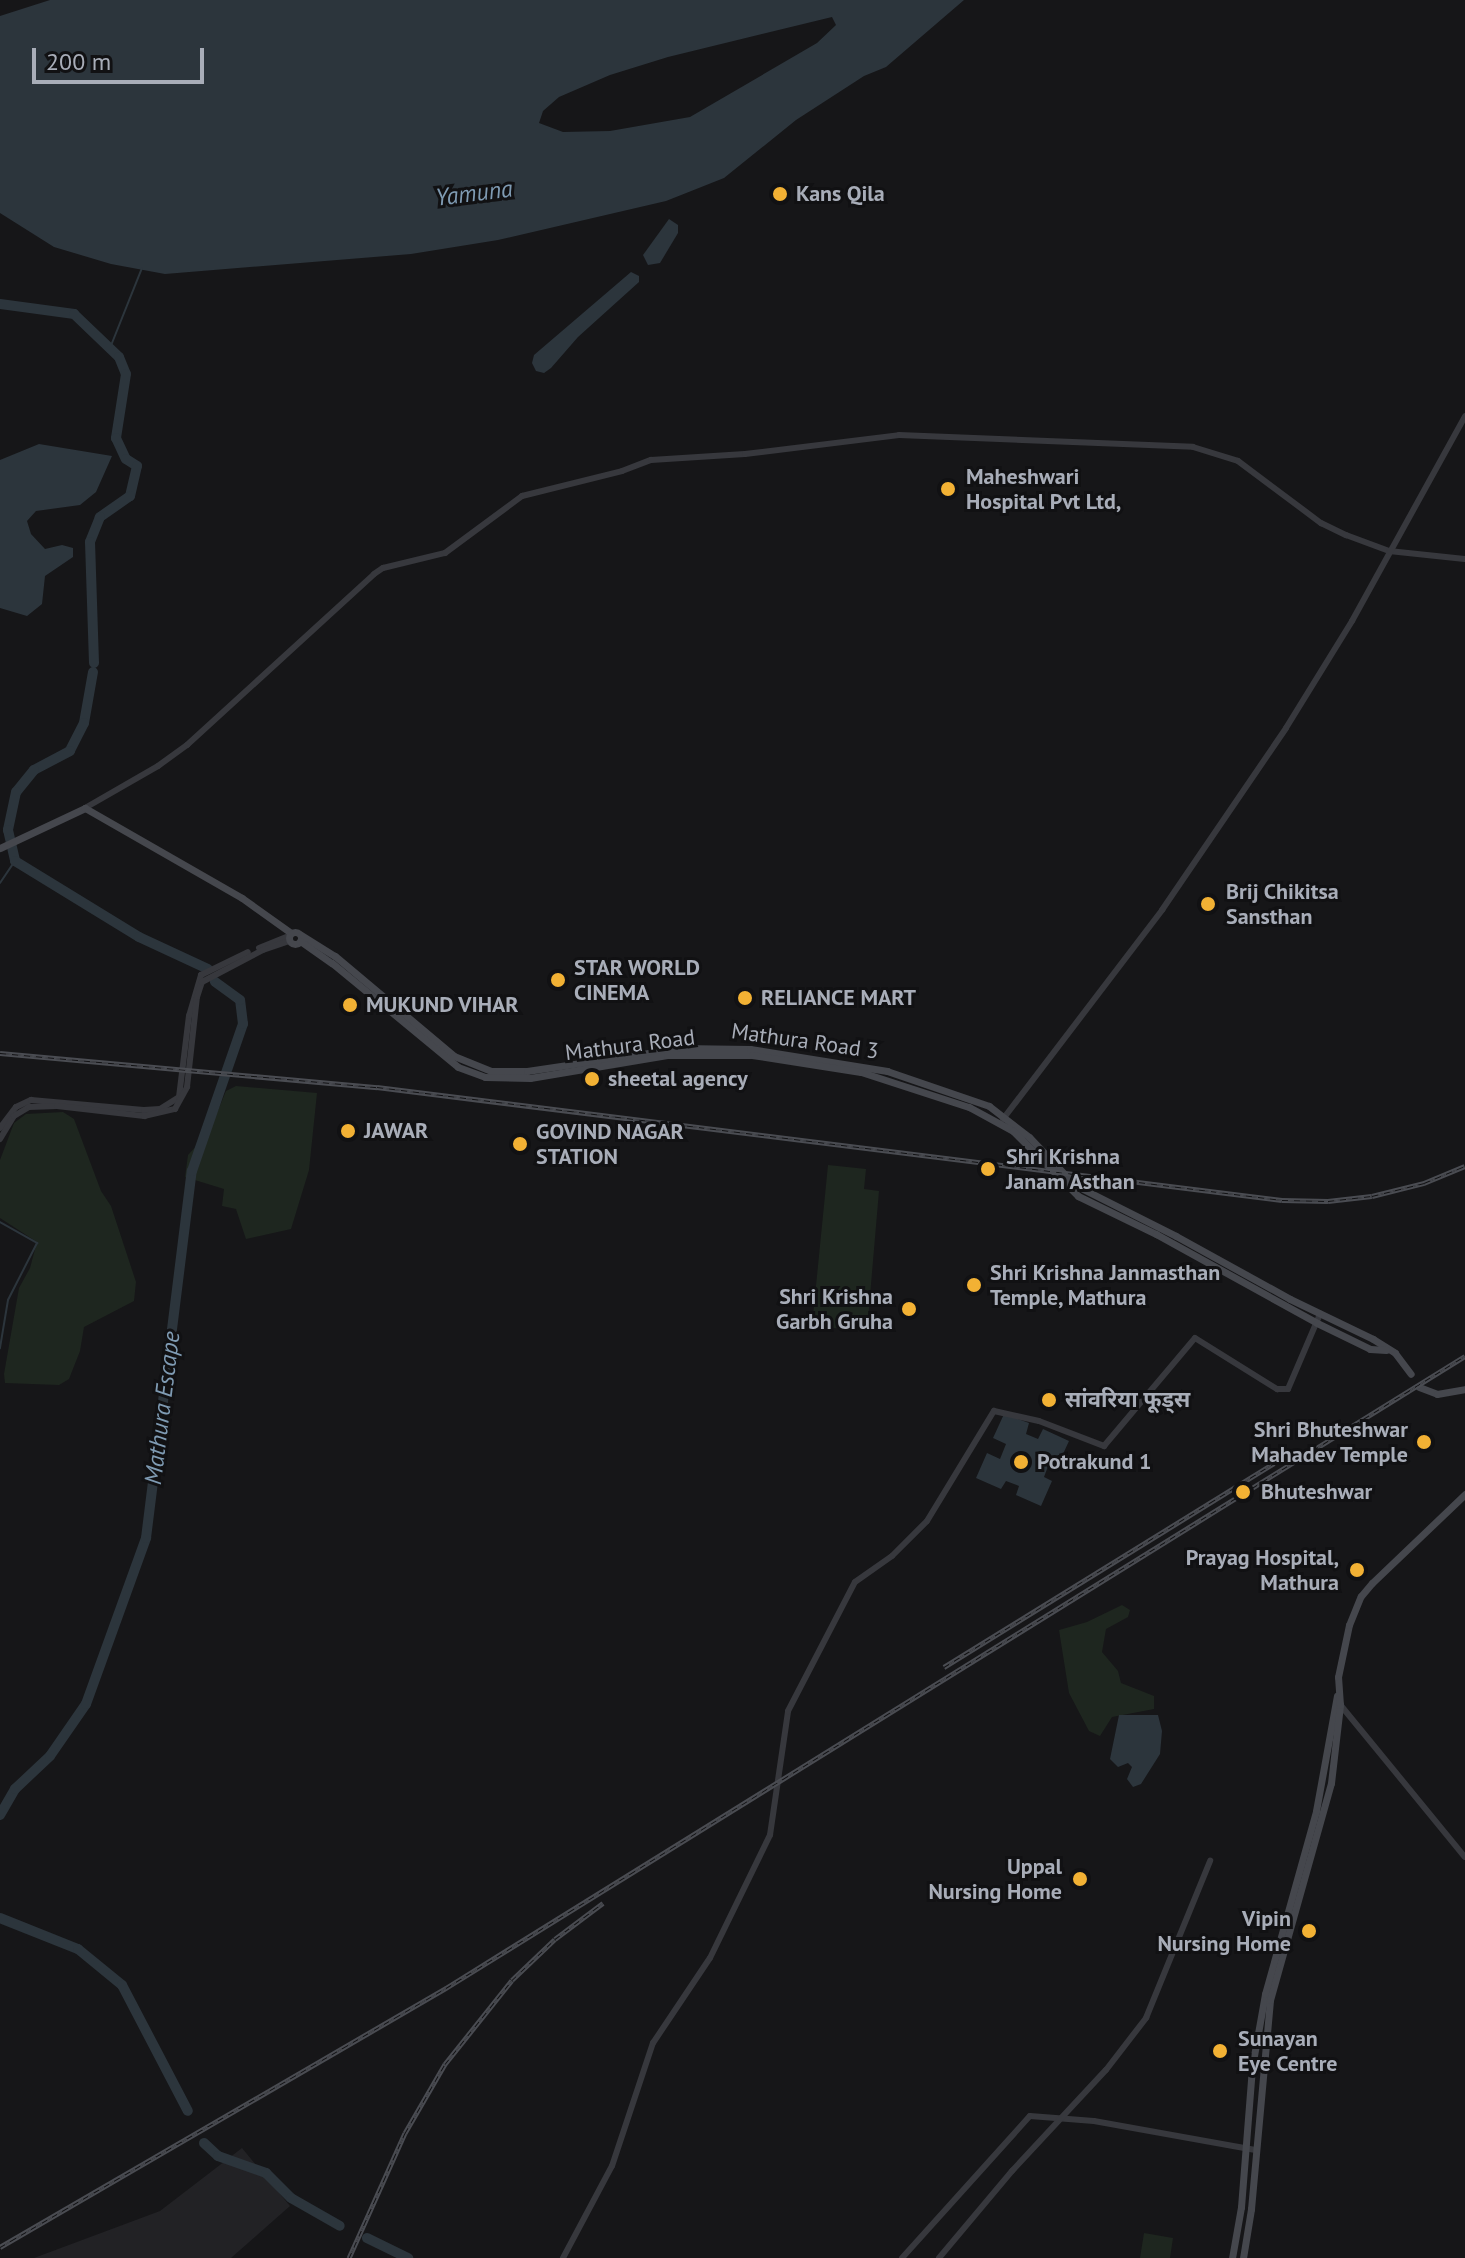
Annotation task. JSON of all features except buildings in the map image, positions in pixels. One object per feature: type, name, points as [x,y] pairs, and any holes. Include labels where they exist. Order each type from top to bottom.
[{"type":"main road","points":[[0,848],[85,808],[242,898],[289,937]]},
{"type":"main road","name":"Mathura Road","points":[[289,937],[295,944],[301,938],[454,1056],[471,1065],[507,1072],[563,1064]]},
{"type":"main road","name":"Mathura Road","points":[[371,990],[458,1067],[485,1077],[530,1078],[679,1054],[752,1055],[890,1079],[1003,1119]]},
{"type":"main road","name":"Mathura Road 3","points":[[563,1064],[680,1048],[750,1049],[887,1071],[989,1106],[1003,1119]]},
{"type":"main road","points":[[1003,1119],[1075,1185],[1389,1350],[1400,1358],[1411,1374]]},
{"type":"main road","points":[[1003,1119],[1078,1196],[1156,1234],[1317,1323],[1370,1349],[1389,1350]]},
{"type":"main road","points":[[1419,1387],[1437,1394],[1465,1389]]},
{"type":"main road","points":[[1243,2258],[1251,2209],[1252,2067],[1265,1994],[1316,1811],[1338,1703],[1349,1625],[1361,1596],[1465,1494]]},
{"type":"main road","points":[[1232,2258],[1251,2150]]},
{"type":"street","points":[[1003,1119],[1162,910],[1286,728],[1352,621],[1465,416]]},
{"type":"street","points":[[85,808],[158,766],[187,745],[334,608],[383,568],[445,553],[510,503],[535,490],[622,471],[651,460],[745,454],[899,435],[1193,447],[1228,455],[1321,523],[1389,551],[1465,559]]},
{"type":"street","points":[[0,1128],[16,1107],[31,1100],[160,1109],[179,1097],[189,1016],[201,975],[289,937]]},
{"type":"street","points":[[0,1139],[14,1116],[29,1107],[57,1106],[144,1116],[175,1109],[187,1087],[197,997],[202,982],[289,937]]},
{"type":"street","points":[[563,2258],[612,2166],[653,2043],[710,1958],[770,1835],[776,1813],[783,1734],[794,1698],[850,1589],[862,1575],[892,1556],[937,1508],[994,1411],[1039,1421],[1104,1446],[1195,1338],[1281,1390],[1291,1384],[1320,1314]]},
{"type":"street","points":[[1338,1703],[1465,1857]]},
{"type":"street","points":[[939,2258],[1060,2118],[1106,2070],[1146,2018],[1210,1861]]},
{"type":"street","points":[[902,2258],[1030,2116],[1128,2126],[1251,2150]]},
{"type":"shaded area","points":[[236,1086],[317,1093],[309,1170],[291,1229],[246,1239],[236,1209],[222,1206],[224,1189],[185,1177],[188,1155],[209,1132],[226,1091]]},
{"type":"shaded area","points":[[63,1112],[74,1119],[101,1191],[111,1206],[136,1282],[134,1301],[84,1327],[80,1351],[69,1379],[59,1385],[5,1383],[19,1288],[30,1268],[37,1242],[0,1218],[0,1160],[14,1123],[26,1114]]},
{"type":"shaded area","points":[[828,1165],[866,1169],[864,1189],[879,1191],[867,1331],[812,1326]]},
{"type":"shaded area","points":[[1122,1605],[1130,1610],[1128,1617],[1106,1629],[1102,1652],[1118,1671],[1121,1683],[1154,1696],[1154,1709],[1112,1717],[1100,1736],[1089,1731],[1069,1693],[1059,1630],[1087,1622]]},
{"type":"shaded area","points":[[242,2148],[290,2206],[231,2258],[34,2258],[160,2211]]},
{"type":"shaded area","points":[[1144,2233],[1173,2238],[1170,2258],[1140,2258]]},
{"type":"water","name":"Yamuna","points":[[50,0],[964,0],[886,67],[864,76],[796,120],[724,178],[666,201],[498,240],[411,254],[165,274],[111,264],[54,247],[0,213],[0,16]],"holes":[[[832,17],[836,25],[817,43],[690,117],[610,131],[563,132],[539,123],[543,111],[559,97],[610,75],[668,57]]]},
{"type":"water","points":[[669,219],[678,225],[678,233],[660,263],[648,265],[643,255]]},
{"type":"water","points":[[631,272],[639,276],[639,282],[578,337],[551,368],[544,373],[536,371],[532,363],[534,355]]},
{"type":"water","points":[[39,444],[112,456],[96,492],[80,505],[36,511],[27,521],[31,534],[45,549],[62,545],[73,548],[73,557],[45,576],[42,604],[27,616],[0,608],[0,460]]},
{"type":"water","name":"Potrakund 1","points":[[1004,1414],[1029,1423],[1026,1434],[1038,1439],[1043,1429],[1069,1441],[1057,1467],[1050,1464],[1047,1469],[1044,1477],[1052,1481],[1041,1506],[1016,1495],[1019,1486],[1006,1481],[1001,1489],[976,1478],[987,1453],[1000,1459],[1006,1444],[993,1438]]},
{"type":"water","points":[[1119,1715],[1158,1715],[1162,1731],[1160,1754],[1141,1784],[1133,1787],[1127,1779],[1132,1767],[1128,1763],[1118,1767],[1110,1759]]},
{"type":"waterway","points":[[110,348],[142,268]]},
{"type":"waterway","name":"Mathura Escape","points":[[0,304],[74,314],[119,357],[126,374],[116,438],[126,459],[137,466],[130,496],[100,517],[90,542],[94,663]]},
{"type":"waterway","name":"Mathura Escape","points":[[93,672],[84,723],[70,751],[34,770],[16,792],[8,830],[15,861],[139,937],[208,969]]},
{"type":"waterway","points":[[0,883],[15,861]]},
{"type":"waterway","name":"Mathura Escape","points":[[0,1815],[15,1789],[50,1756],[86,1704],[146,1538],[192,1171],[243,1024],[240,1000],[215,982]]},
{"type":"waterway","points":[[0,1222],[37,1243],[8,1300],[0,1348]]},
{"type":"waterway","name":"Mathura Escape","points":[[0,1918],[78,1949],[122,1985],[188,2111]]},
{"type":"waterway","name":"Mathura Escape","points":[[204,2143],[218,2156],[266,2173],[291,2198],[340,2226]]},
{"type":"waterway","name":"Mathura Escape","points":[[367,2238],[408,2258]]},
{"type":"railway","points":[[0,1053],[377,1087],[1282,1200],[1328,1201],[1372,1196],[1424,1183],[1465,1166]]},
{"type":"railway","points":[[0,2247],[446,1988],[1465,1356]]},
{"type":"railway","points":[[944,1667],[1274,1463]]},
{"type":"railway","points":[[349,2258],[405,2133],[445,2064],[512,1980],[555,1939],[603,1903]]},
{"type":"place","name":"Kans Qila","points":[[780,194]]},
{"type":"place","name":"Maheshwari Hospital Pvt Ltd,","points":[[948,489]]},
{"type":"place","name":"Brij Chikitsa Sansthan","points":[[1208,904]]},
{"type":"place","name":"STAR WORLD CINEMA","points":[[558,980]]},
{"type":"place","name":"RELIANCE MART","points":[[745,998]]},
{"type":"place","name":"MUKUND VIHAR","points":[[350,1005]]},
{"type":"place","name":"sheetal agency","points":[[592,1079]]},
{"type":"place","name":"JAWAR","points":[[348,1131]]},
{"type":"place","name":"GOVIND NAGAR STATION","points":[[520,1144]]},
{"type":"place","name":"Shri Krishna Janam Asthan","points":[[988,1169]]},
{"type":"place","name":"Shri Krishna Janmasthan Temple, Mathura","points":[[974,1285]]},
{"type":"place","name":"Shri Krishna Garbh Gruha","points":[[909,1309]]},
{"type":"place","name":"सांवरिया फूड्स","points":[[1049,1400]]},
{"type":"place","name":"Shri Bhuteshwar Mahadev Temple","points":[[1424,1442]]},
{"type":"place","name":"Potrakund 1","points":[[1021,1462]]},
{"type":"place","name":"Bhuteshwar","points":[[1243,1492]]},
{"type":"place","name":"Prayag Hospital, Mathura","points":[[1357,1570]]},
{"type":"place","name":"Uppal Nursing Home","points":[[1080,1879]]},
{"type":"place","name":"Vipin Nursing Home","points":[[1309,1931]]},
{"type":"place","name":"Sunayan Eye Centre","points":[[1220,2051]]}]
